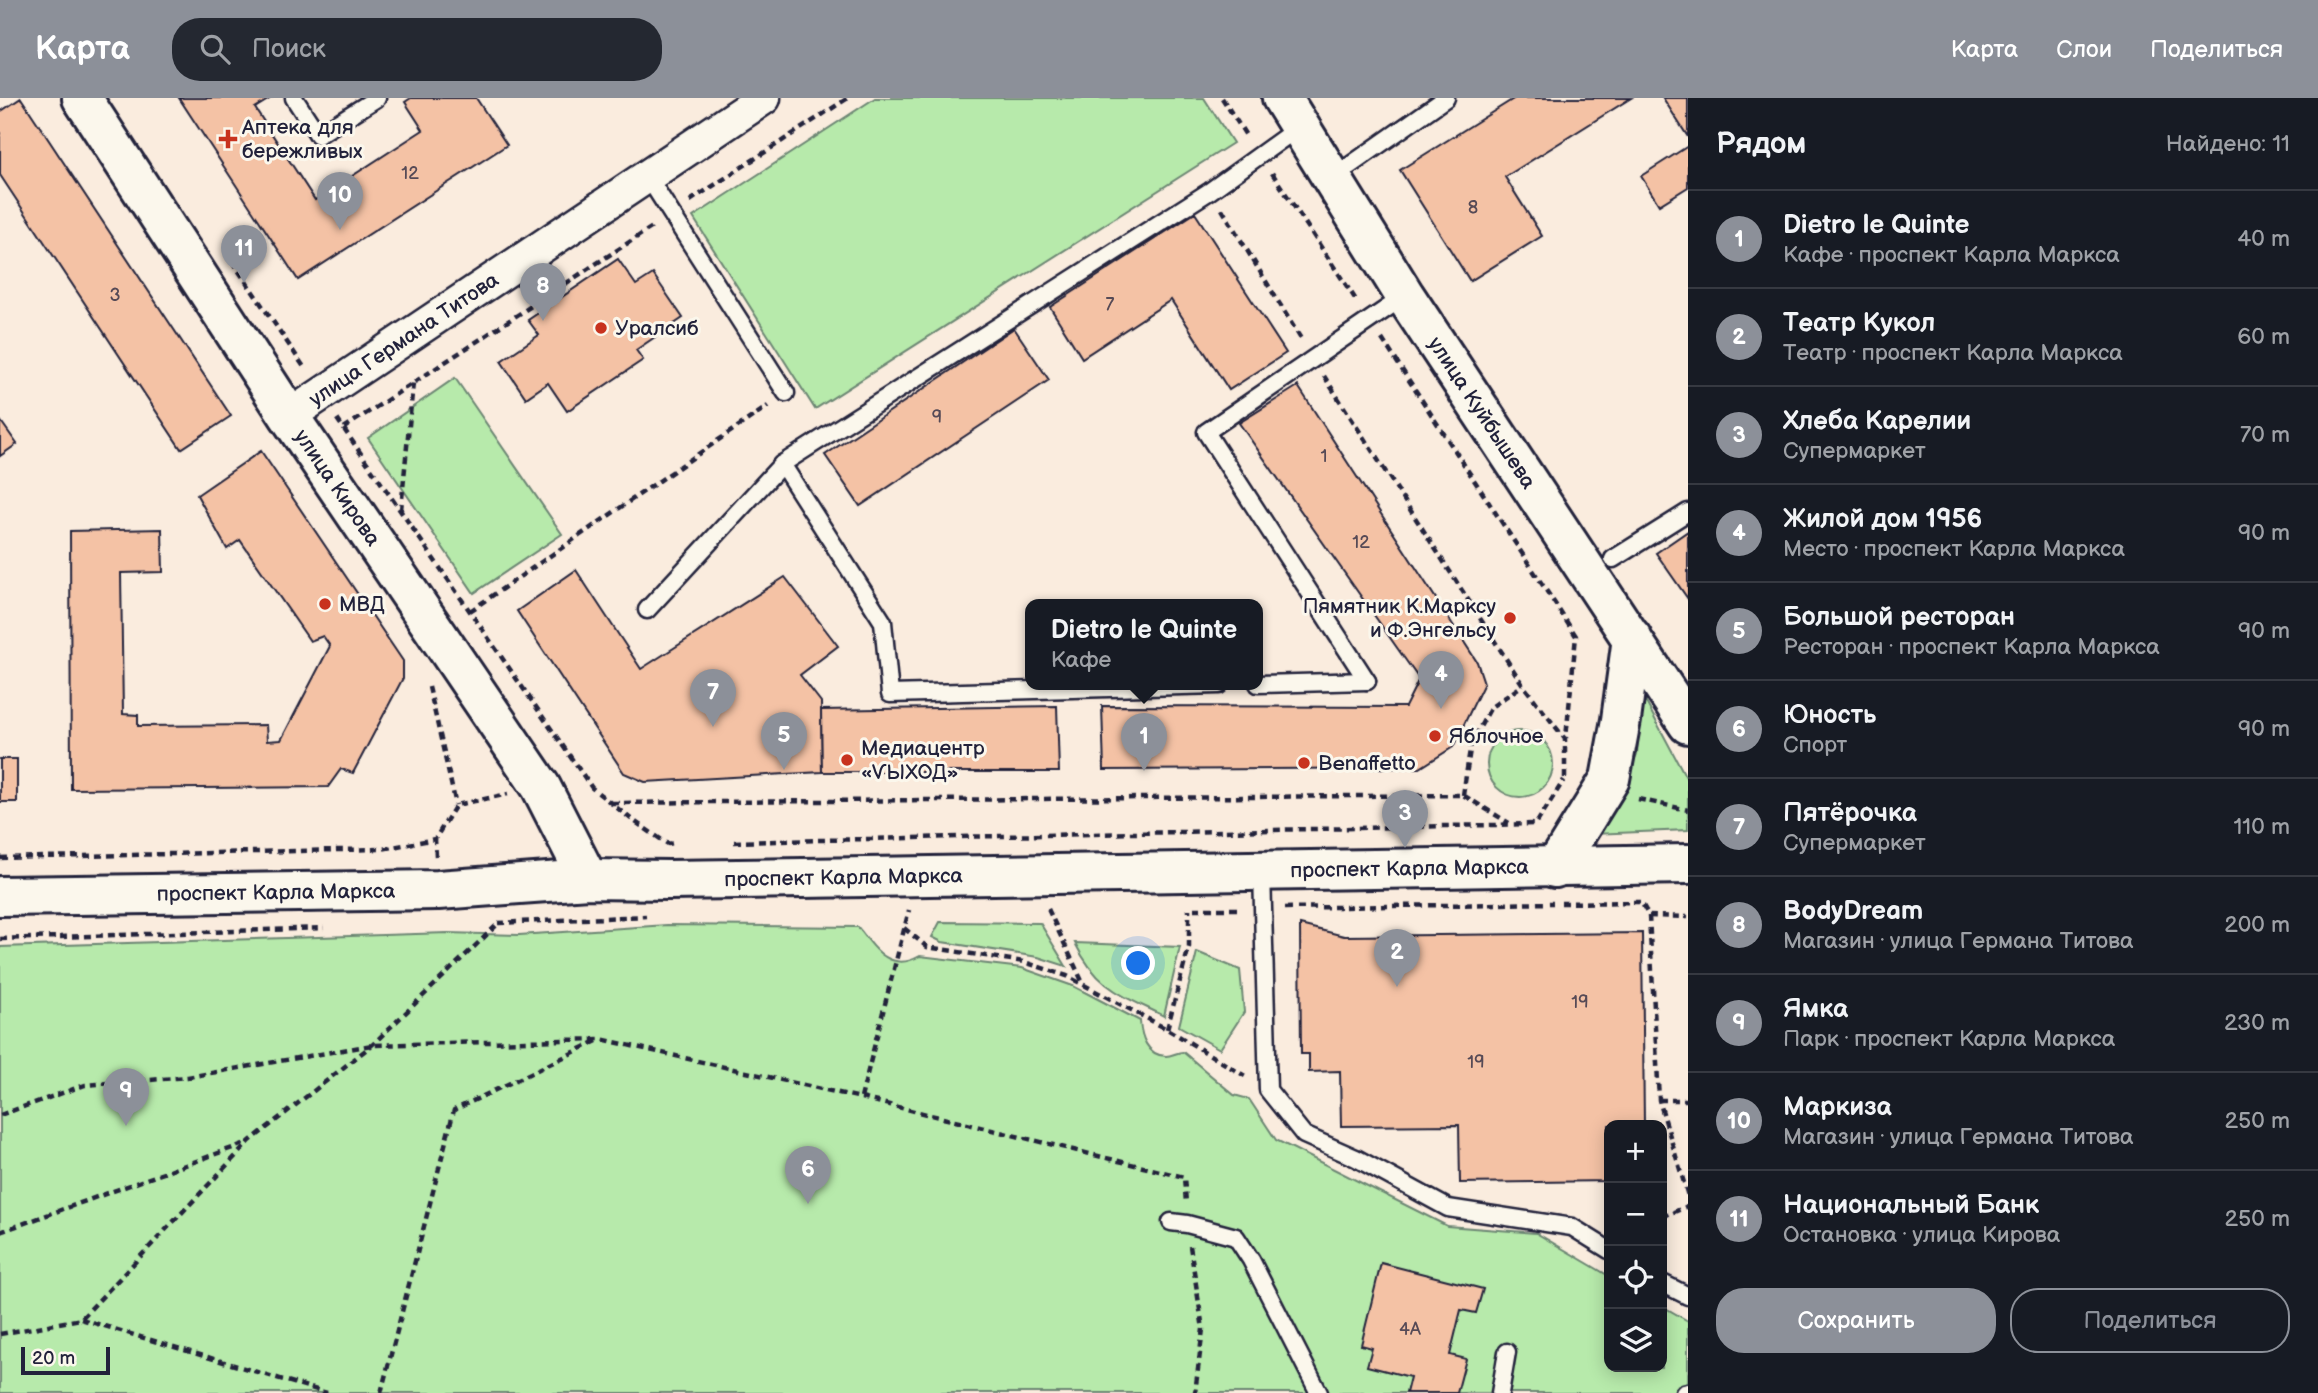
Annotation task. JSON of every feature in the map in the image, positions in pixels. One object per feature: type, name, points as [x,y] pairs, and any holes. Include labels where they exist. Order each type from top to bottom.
[{"type":"main road","name":"улица Кирова","points":[[92,105],[289,416],[541,787],[587,879]]},
{"type":"main road","name":"улица Куйбышева","points":[[1290,113],[1405,296],[1688,724]]},
{"type":"main road","points":[[1555,868],[1610,779],[1632,638]]},
{"type":"main road","name":"проспект Карла Маркса","points":[[0,895],[438,890],[587,879],[1263,890],[1555,868],[1688,864]]},
{"type":"street","name":"улица Германа Титова","points":[[289,416],[764,98]]},
{"type":"lane","points":[[294,98],[318,135],[377,98]]},
{"type":"lane","points":[[1332,178],[1446,98]]},
{"type":"lane","points":[[647,610],[782,464],[1210,191],[1260,155],[1290,113]]},
{"type":"lane","points":[[648,177],[786,393]]},
{"type":"lane","points":[[1263,684],[1367,681],[1206,432],[1405,296]]},
{"type":"lane","points":[[782,464],[883,622],[890,694],[1036,690]]},
{"type":"lane","points":[[1613,559],[1688,512]]},
{"type":"lane","points":[[1263,890],[1268,1090],[1304,1135],[1356,1158],[1448,1208],[1572,1227],[1604,1247]]},
{"type":"lane","points":[[1179,1223],[1236,1237],[1251,1260],[1319,1393]]},
{"type":"lane","points":[[1667,1286],[1688,1296]]},
{"type":"lane","points":[[1500,1393],[1507,1352]]},
{"type":"path","points":[[344,428],[848,98]]},
{"type":"path","points":[[723,842],[1536,824],[1564,780],[1565,739],[1576,636],[1222,98]]},
{"type":"path","points":[[1210,191],[1314,360],[1523,685],[1565,739]]},
{"type":"path","points":[[228,255],[592,788],[668,844],[682,843]]},
{"type":"path","points":[[401,511],[413,383]]},
{"type":"path","points":[[470,611],[786,393]]},
{"type":"path","points":[[1462,795],[1471,743],[1492,707],[1523,685]]},
{"type":"path","points":[[1564,780],[1603,792],[1688,811]]},
{"type":"path","points":[[611,803],[1462,795],[1510,824]]},
{"type":"path","points":[[0,858],[382,849],[435,839]]},
{"type":"path","points":[[1176,909],[1189,909],[1263,890],[1642,902],[1649,916],[1659,1100],[1688,1196]]},
{"type":"path","points":[[895,910],[923,909]]},
{"type":"path","points":[[1034,909],[1061,909]]},
{"type":"path","points":[[1048,909],[1083,983]]},
{"type":"path","points":[[1167,1029],[1189,947],[1189,909]]},
{"type":"path","points":[[861,1098],[909,910]]},
{"type":"path","points":[[488,923],[657,916]]},
{"type":"path","points":[[1649,916],[1688,917]]},
{"type":"path","points":[[81,1319],[250,1141],[372,1045],[500,922]]},
{"type":"path","points":[[0,939],[329,928]]},
{"type":"path","points":[[904,928],[927,947],[1024,962],[1083,983],[1167,1029],[1268,1090]]},
{"type":"path","points":[[380,1393],[454,1110],[601,1039]]},
{"type":"path","points":[[0,1115],[85,1085],[188,1077],[372,1045],[601,1039],[861,1098],[1184,1177],[1179,1223],[1203,1328],[1195,1393]]},
{"type":"path","points":[[1659,1100],[1688,1100]]},
{"type":"path","points":[[0,1232],[250,1141]]},
{"type":"path","points":[[1667,1214],[1688,1206]]},
{"type":"path","points":[[0,1334],[81,1319],[327,1393]]},
{"type":"green space","points":[[875,98],[1204,98],[1233,143],[815,409],[693,217]]},
{"type":"green space","points":[[455,378],[562,534],[474,593],[368,438]]},
{"type":"green space","points":[[1641,693],[1688,781],[1688,830],[1593,834],[1615,801],[1637,754]]},
{"type":"green space","points":[[1520,731],[1533,733],[1548,746],[1553,764],[1551,777],[1538,792],[1520,797],[1507,795],[1492,782],[1487,764],[1489,751],[1502,736]]},
{"type":"green space","points":[[940,922],[1040,923],[1066,966],[1038,957],[942,942],[932,937]]},
{"type":"green space","points":[[667,925],[858,927],[877,950],[892,960],[909,961],[920,956],[1022,968],[1073,986],[1140,1021],[1146,1044],[1154,1053],[1166,1056],[1183,1052],[1234,1095],[1249,1099],[1276,1140],[1447,1226],[1536,1233],[1604,1273],[1604,1372],[1667,1372],[1667,1309],[1688,1321],[1688,1393],[0,1393],[0,947],[448,933],[519,935]]},
{"type":"green space","points":[[1075,943],[1180,947],[1164,1016],[1102,981],[1092,971]]},
{"type":"green space","points":[[1197,952],[1240,970],[1244,1012],[1220,1049],[1179,1026]]},
{"type":"building","points":[[21,98],[231,416],[181,449],[0,175],[0,112]]},
{"type":"building","points":[[179,98],[271,98],[255,108],[315,200],[423,130],[405,102],[411,98],[476,98],[507,145],[298,280]]},
{"type":"building","points":[[1515,98],[1631,98],[1505,177],[1542,236],[1470,281],[1400,170]]},
{"type":"building","points":[[1663,98],[1688,98],[1688,137]]},
{"type":"building","points":[[1688,146],[1688,187],[1659,205],[1641,176]]},
{"type":"building","points":[[1195,213],[1286,353],[1229,390],[1171,300],[1082,358],[1050,307]]},
{"type":"building","name":"Уралсиб","points":[[618,259],[636,285],[653,274],[683,318],[636,350],[643,360],[567,411],[548,383],[526,398],[501,361],[539,335],[528,320]]},
{"type":"building","points":[[1014,328],[1049,380],[860,506],[825,455]]},
{"type":"building","points":[[1298,386],[1477,662],[1484,683],[1453,747],[1420,768],[1104,770],[1102,706],[1405,707],[1419,679],[1239,423]]},
{"type":"building","points":[[0,420],[17,444],[0,456]]},
{"type":"building","name":"МВД","points":[[261,451],[403,661],[403,678],[353,773],[341,769],[328,787],[71,789],[70,531],[162,529],[163,572],[121,573],[123,714],[138,715],[138,726],[266,725],[267,741],[281,740],[330,646],[323,636],[310,641],[240,540],[227,549],[197,495]]},
{"type":"building","points":[[1688,531],[1688,599],[1656,553]]},
{"type":"building","points":[[576,570],[641,669],[785,577],[838,646],[800,675],[821,702],[822,772],[645,782],[624,773],[517,611]]},
{"type":"building","points":[[1057,706],[1059,772],[822,772],[821,710]]},
{"type":"building","points":[[0,759],[17,759],[17,802],[0,802]]},
{"type":"building","points":[[1300,925],[1344,936],[1642,933],[1644,1120],[1604,1120],[1604,1181],[1460,1183],[1459,1125],[1341,1126],[1340,1071],[1309,1072],[1309,1054],[1301,1054]]},
{"type":"building","points":[[1381,1263],[1483,1289],[1476,1313],[1461,1310],[1450,1355],[1466,1359],[1457,1393],[1406,1393],[1410,1377],[1367,1366],[1372,1348],[1361,1345]]},
{"type":"place","name":"Аптека для бережливых","points":[[228,139]]},
{"type":"place","name":"Маркиза","points":[[340,230]]},
{"type":"place","name":"Национальный Банк","points":[[244,283]]},
{"type":"place","name":"BodyDream","points":[[543,321]]},
{"type":"place","name":"Уралсиб","points":[[601,328]]},
{"type":"place","name":"МВД","points":[[325,604]]},
{"type":"place","name":"Пямятник К.Марксу и Ф.Энгельсу","points":[[1510,618]]},
{"type":"place","name":"Жилой дом 1956","points":[[1441,709]]},
{"type":"place","name":"Пятёрочка","points":[[713,727]]},
{"type":"place","name":"Яблочное","points":[[1435,736]]},
{"type":"place","name":"Медиацентр «ѴЫХОД»","points":[[847,760]]},
{"type":"place","name":"Benaffetto","points":[[1304,763]]},
{"type":"place","name":"Большой ресторан","points":[[784,770]]},
{"type":"place","name":"Dietro le Quinte","points":[[1144,771]]},
{"type":"place","name":"Хлеба Карелии","points":[[1405,848]]},
{"type":"place","name":"Театр Кукол","points":[[1397,987]]},
{"type":"place","name":"Ямка","points":[[126,1126]]},
{"type":"place","name":"Юность","points":[[808,1204]]}]
